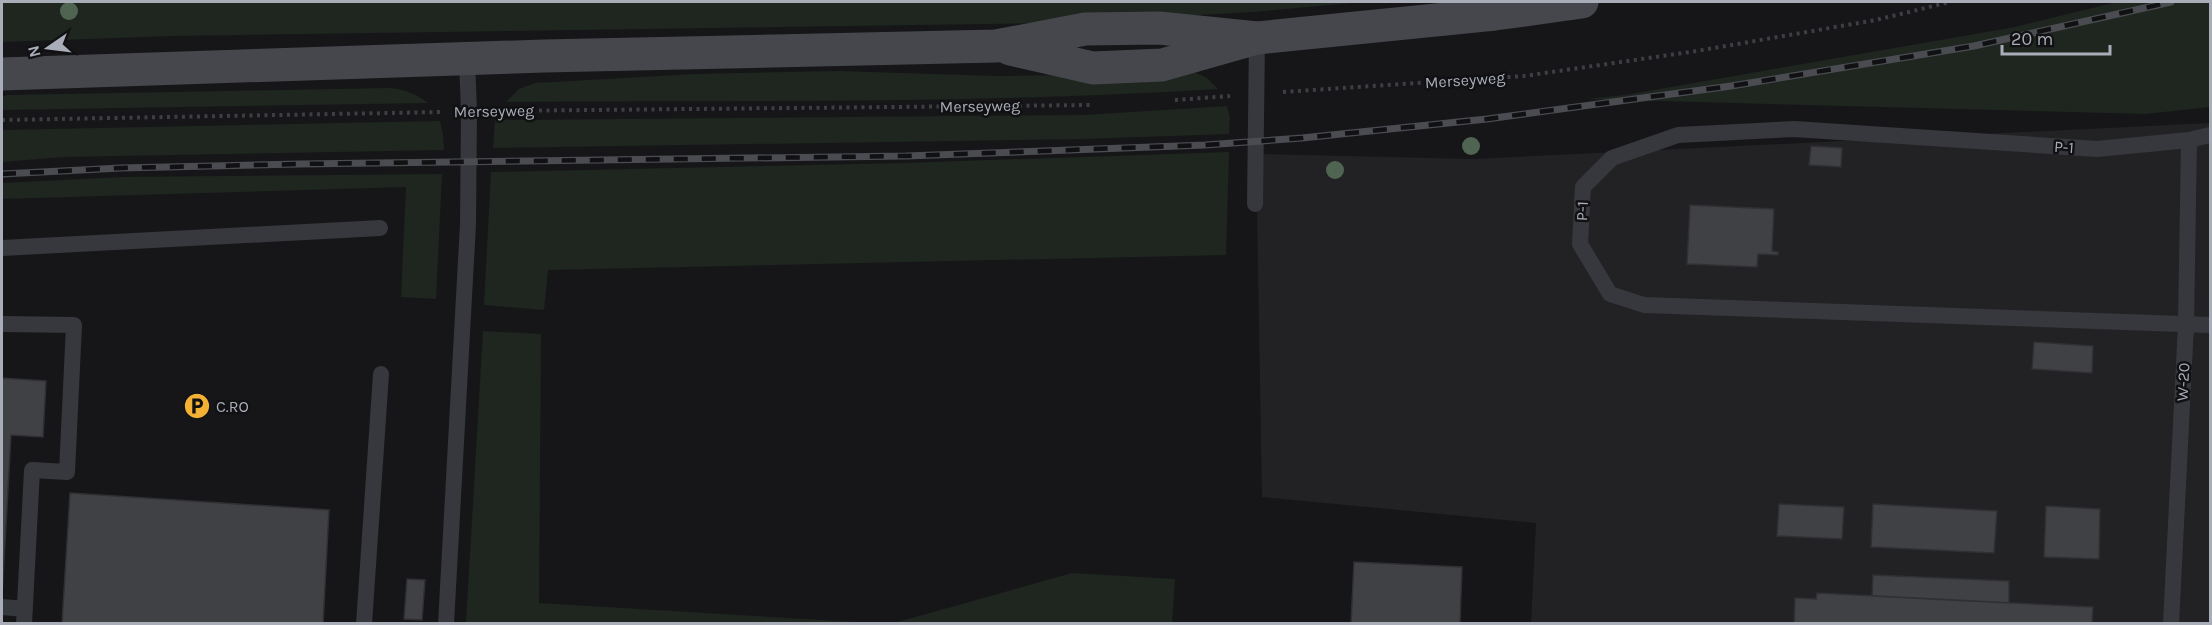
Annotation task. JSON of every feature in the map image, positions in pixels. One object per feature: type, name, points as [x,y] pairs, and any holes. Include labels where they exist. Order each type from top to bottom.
[{"type":"street","points":[[2,74],[544,56],[996,46],[1085,29],[1159,28],[1257,38],[1495,14],[1582,2]]},
{"type":"lane","points":[[1255,204],[1257,38]]},
{"type":"lane","points":[[446,624],[468,224],[467,60]]},
{"type":"lane","name":"P-1","points":[[2211,135],[2189,140],[2097,149],[1794,129],[1678,135],[1612,158],[1583,187],[1580,244],[1610,294],[1644,305],[2211,325]]},
{"type":"lane","name":"W-20","points":[[2171,624],[2186,325],[2189,140]]},
{"type":"lane","points":[[2,248],[380,228]]},
{"type":"lane","points":[[2,324],[74,325],[67,472],[32,470],[24,616],[2,608]]},
{"type":"lane","points":[[364,624],[381,374]]},
{"type":"path","name":"Merseyweg","points":[[1163,101],[1524,76],[1708,49],[1865,22],[1950,2]]},
{"type":"path","name":"Merseyweg","points":[[2,120],[469,111],[1094,105]]},
{"type":"shaded area","points":[[2,2],[1363,2],[1254,12],[1049,23],[173,36],[2,42]]},
{"type":"shaded area","points":[[2117,2],[2210,2],[2210,107],[2146,114],[1586,99],[1625,95],[2015,27]]},
{"type":"shaded area","points":[[1190,70],[1207,78],[1218,89],[951,99],[506,102],[519,89],[535,83],[695,74],[839,71],[996,76],[1089,75]]},
{"type":"shaded area","points":[[391,88],[411,93],[428,103],[2,110],[2,97],[7,95]]},
{"type":"shaded area","points":[[1227,106],[1230,117],[1229,134],[1083,139],[493,148],[495,120],[1084,115]]},
{"type":"shaded area","points":[[440,121],[444,150],[63,157],[2,162],[2,130]]},
{"type":"shaded area","points":[[2210,123],[2210,623],[1531,623],[1536,523],[1262,497],[1256,154],[1474,159]]},
{"type":"shaded area","points":[[1229,152],[1226,255],[548,270],[544,310],[484,305],[491,172],[903,163]]},
{"type":"shaded area","points":[[442,174],[436,299],[401,297],[406,187],[2,199],[2,183],[122,177]]},
{"type":"shaded area","points":[[483,331],[541,334],[539,603],[871,623],[466,623]]},
{"type":"shaded area","points":[[1072,573],[1175,579],[1172,623],[894,623]]},
{"type":"building","points":[[1811,146],[1842,148],[1841,167],[1809,165]]},
{"type":"building","points":[[1690,205],[1774,209],[1772,251],[1778,252],[1778,255],[1758,254],[1757,267],[1687,264]]},
{"type":"building","points":[[2034,342],[2093,346],[2092,373],[2032,369]]},
{"type":"building","points":[[2,378],[46,381],[43,437],[11,435],[2,597]]},
{"type":"building","points":[[70,493],[329,510],[323,624],[62,624]]},
{"type":"building","points":[[1779,504],[1844,507],[1842,539],[1777,536]]},
{"type":"building","points":[[1873,504],[1997,511],[1994,553],[1871,547]]},
{"type":"building","points":[[2046,506],[2100,509],[2099,559],[2044,557]]},
{"type":"building","points":[[1354,562],[1462,567],[1460,624],[1351,624]]},
{"type":"building","points":[[1873,575],[2009,581],[2009,603],[1872,596]]},
{"type":"building","points":[[407,579],[425,580],[422,620],[404,619]]},
{"type":"building","points":[[1817,593],[2093,607],[2092,624],[1794,624],[1795,598],[1816,599]]},
{"type":"railway","points":[[2,174],[121,168],[299,164],[906,156],[1205,145],[1302,138],[1487,119],[1731,86],[1974,46],[2171,2]]},
{"type":"place","name":"C.RO","points":[[197,406]]}]
